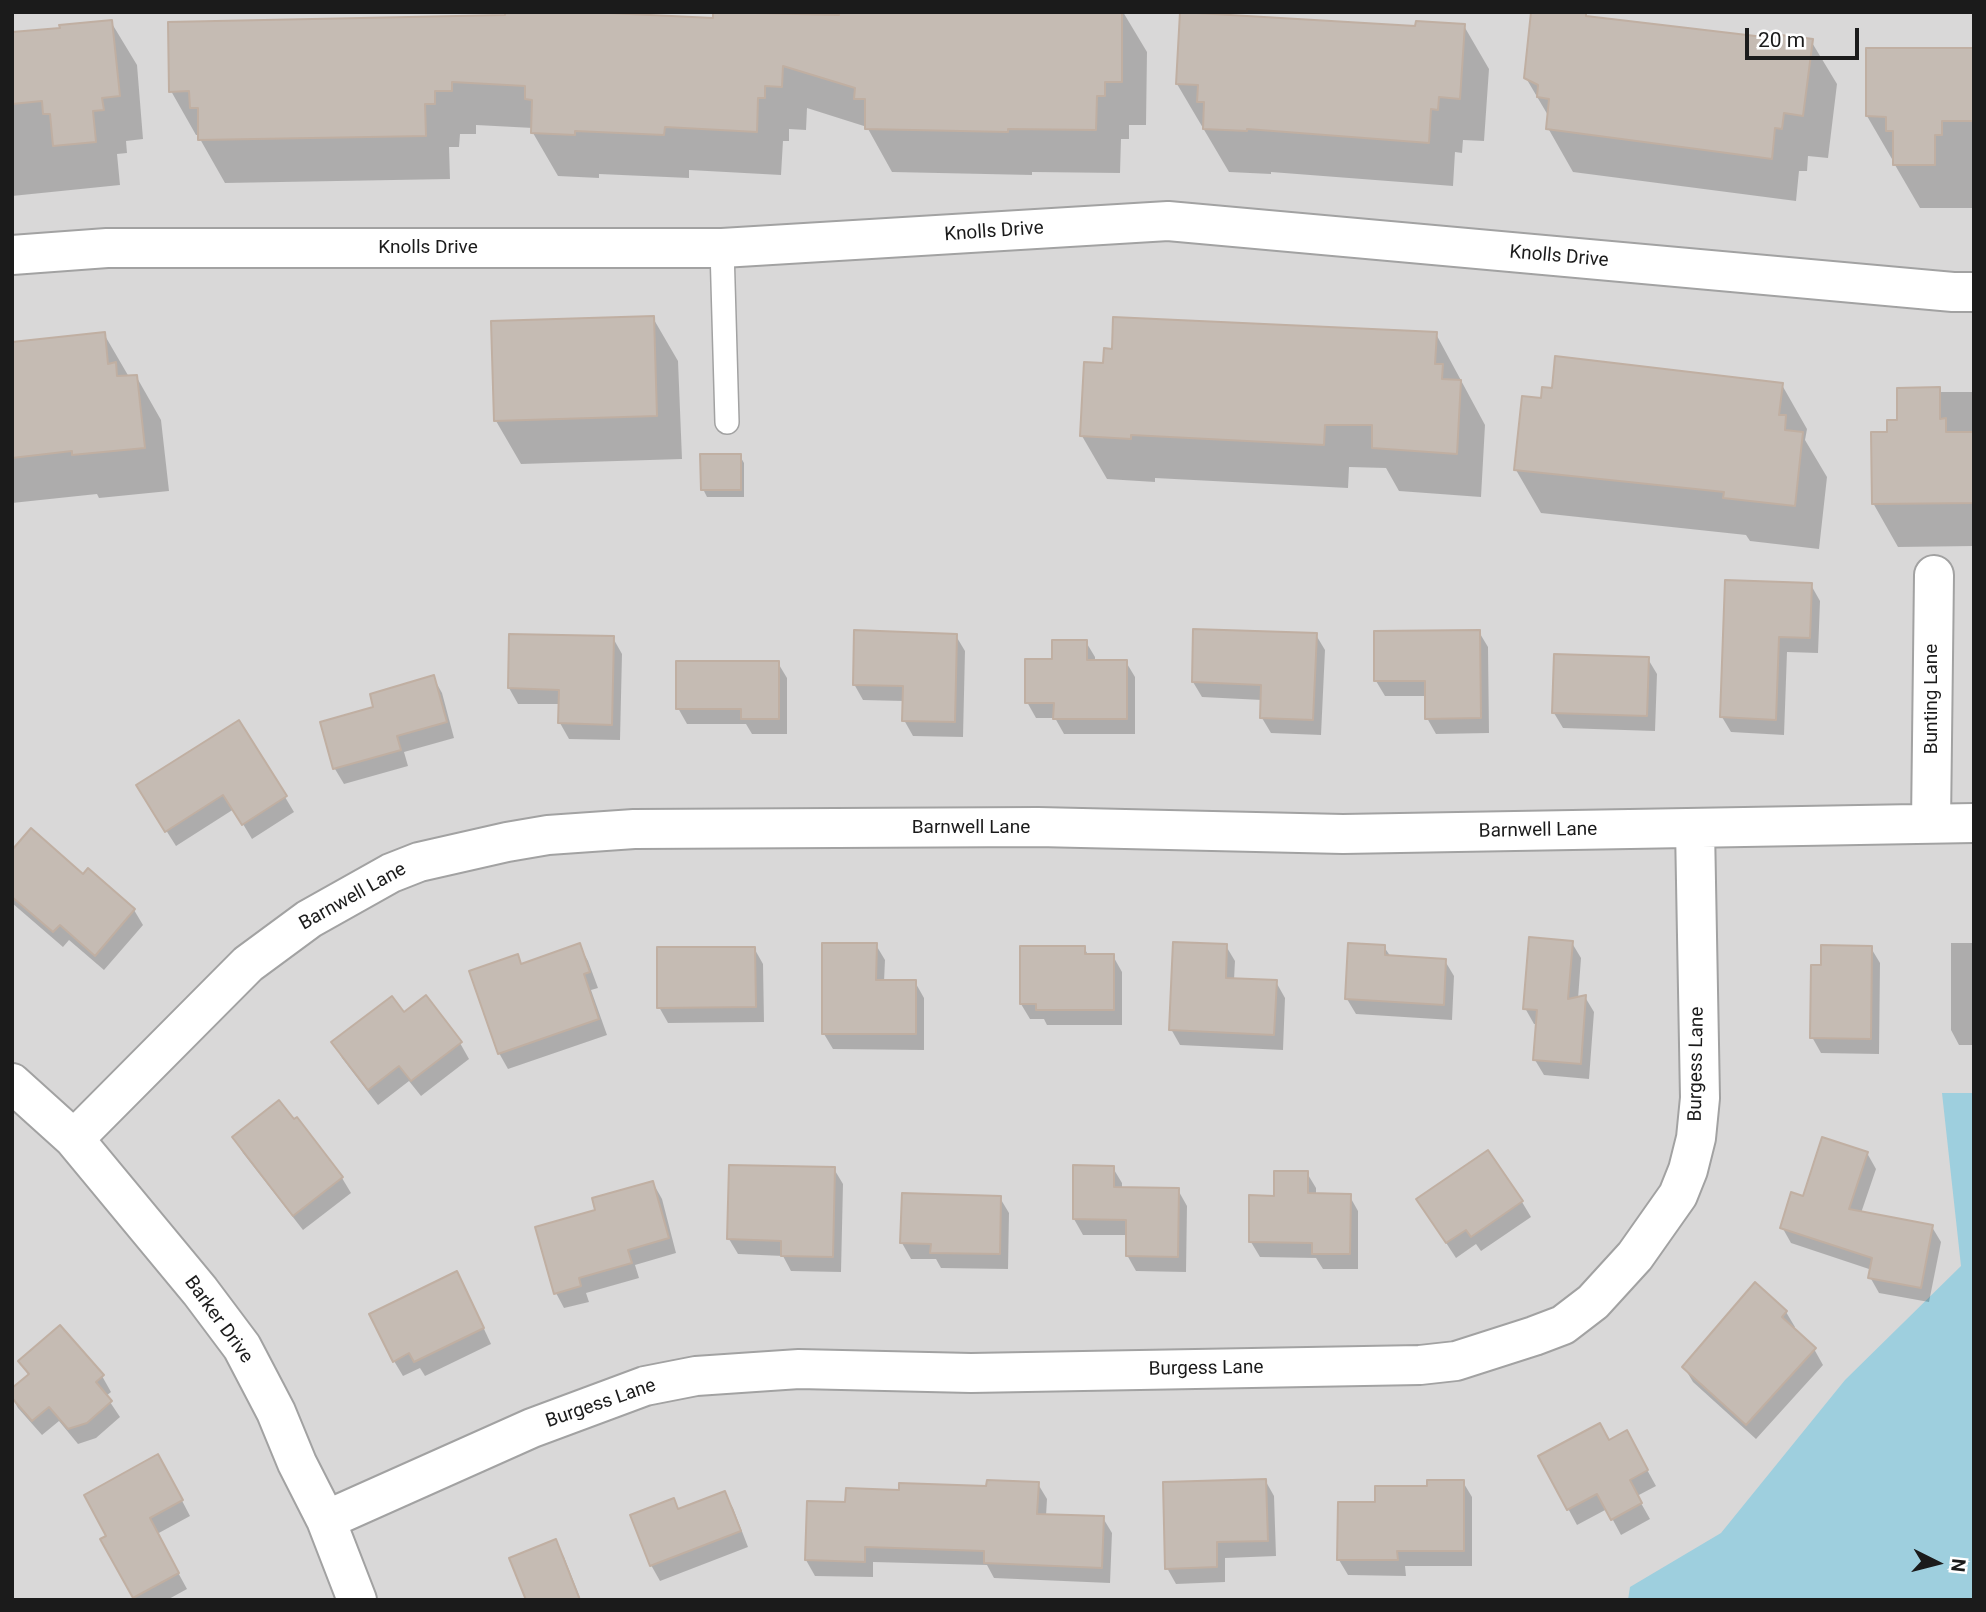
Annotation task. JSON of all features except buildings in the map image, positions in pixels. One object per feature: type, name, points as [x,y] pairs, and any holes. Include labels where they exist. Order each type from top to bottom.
[{"type":"street","name":"Knolls Drive","points":[[12,255],[107,247],[722,248],[1168,221],[1974,292]]},
{"type":"street","name":"Bunting Lane","points":[[1931,823],[1934,575]]},
{"type":"street","name":"Barnwell Lane","points":[[74,1139],[248,964],[309,919],[391,873],[419,862],[548,835],[634,829],[1038,827],[1343,834],[1974,823]]},
{"type":"street","name":"Burgess Lane","points":[[326,1520],[532,1428],[645,1386],[696,1376],[799,1369],[971,1373],[1420,1365],[1456,1361],[1563,1325],[1593,1302],[1636,1256],[1678,1195],[1688,1170],[1696,1138],[1700,1098],[1695,828]]},
{"type":"street","name":"Barker Drive","points":[[12,1083],[74,1139],[200,1291],[242,1347],[276,1412],[326,1520],[358,1600]]},
{"type":"lane","points":[[722,248],[727,422]]},
{"type":"shaded area","points":[[12,12],[1974,12],[1974,1600],[12,1600]]},
{"type":"water","points":[[1942,1093],[1974,1093],[1974,1600],[1628,1600],[1630,1587],[1721,1533],[1845,1380],[1961,1266]]}]
